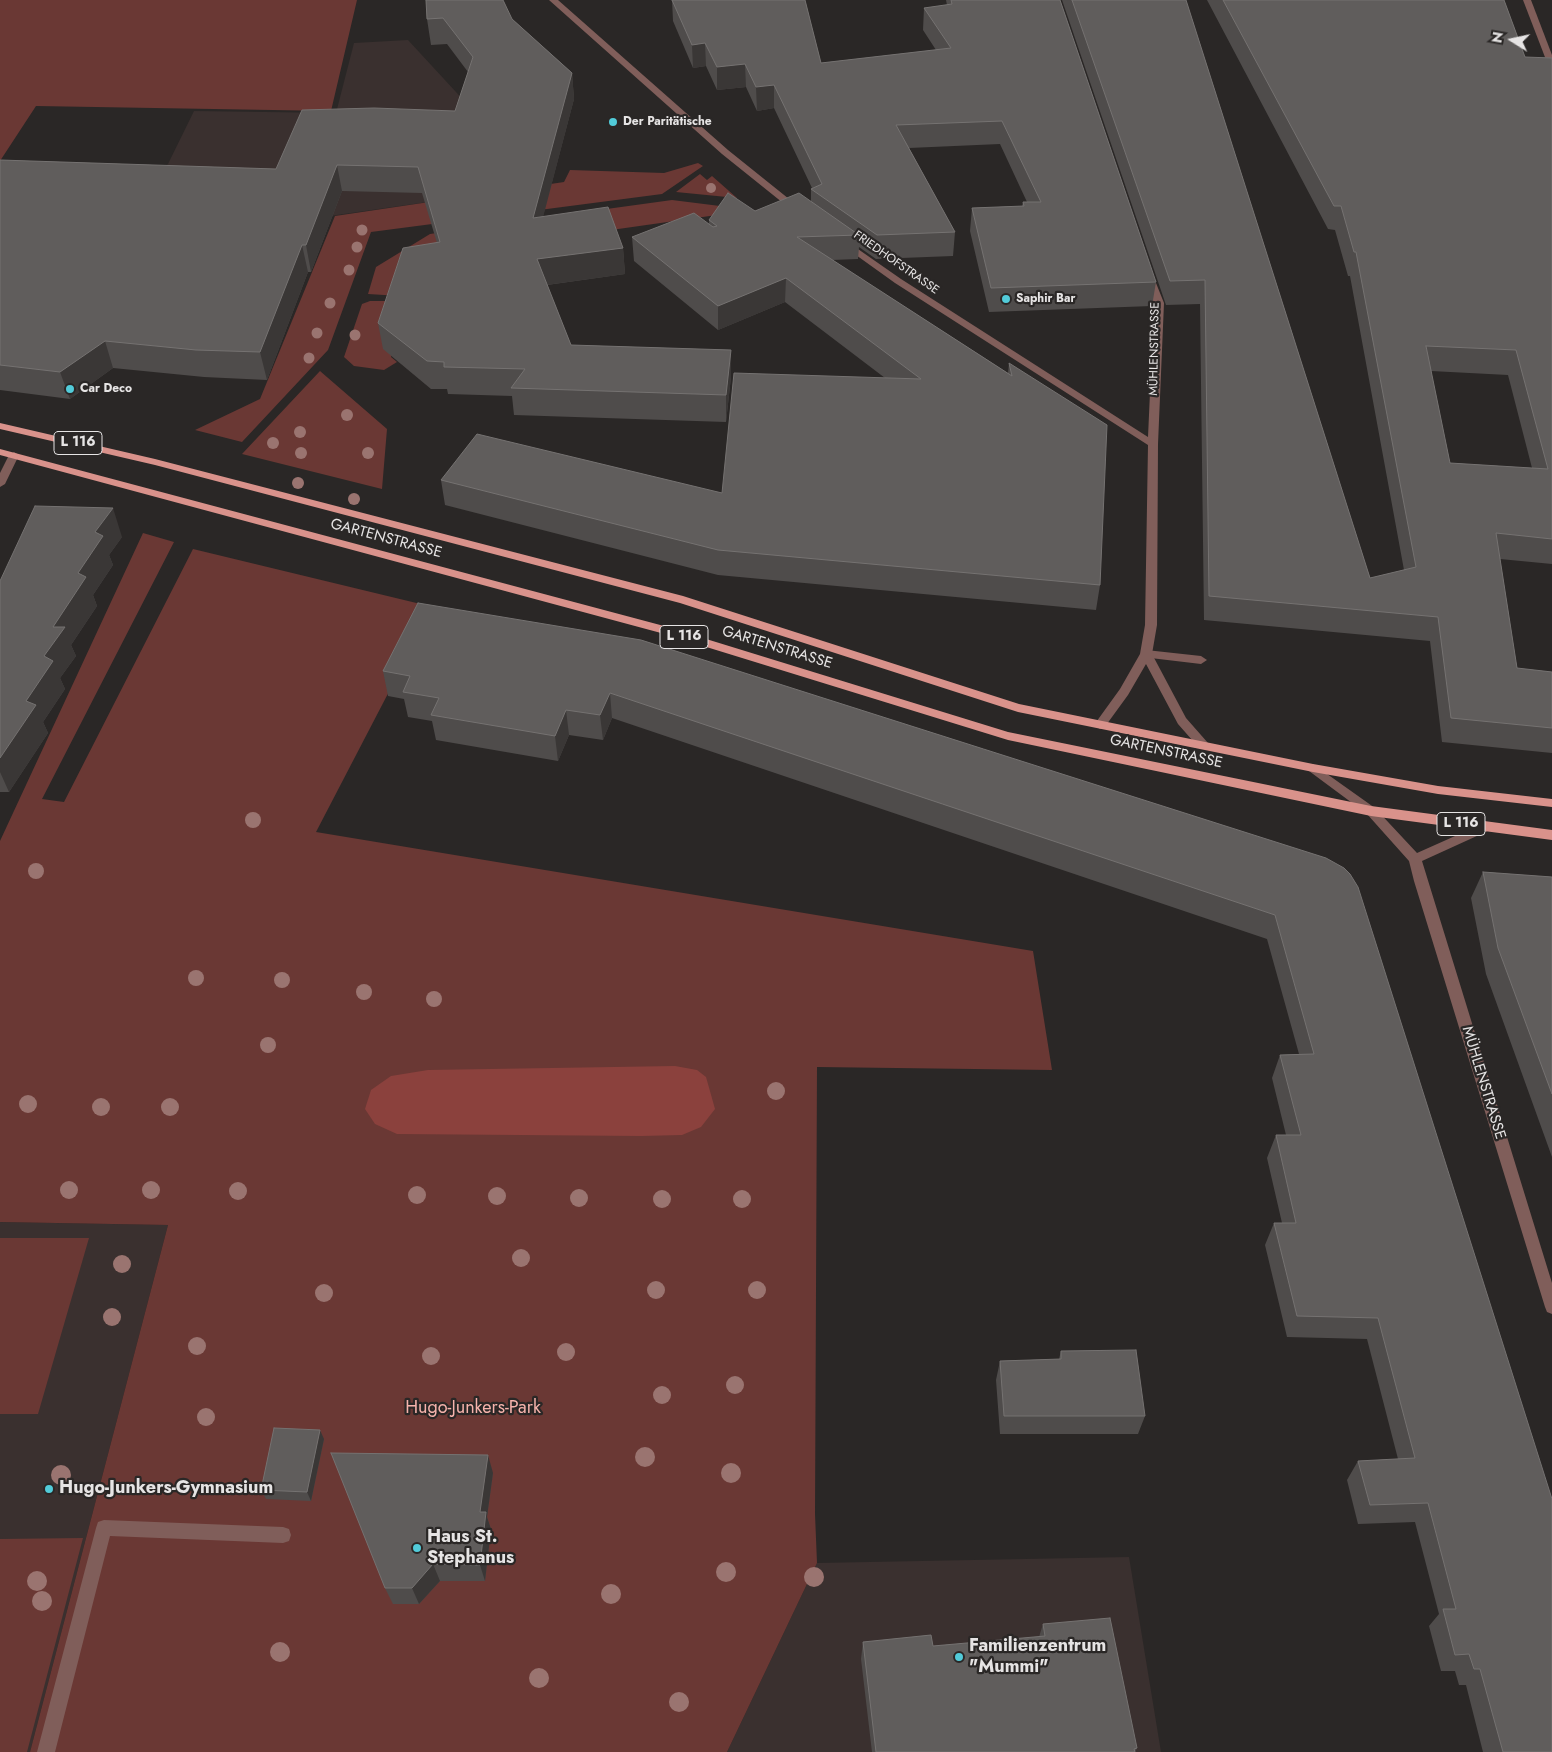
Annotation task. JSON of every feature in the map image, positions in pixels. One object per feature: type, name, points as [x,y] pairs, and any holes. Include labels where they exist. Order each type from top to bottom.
[{"type":"main road","name":"GARTENSTRASSE","points":[[0,426],[155,462],[683,600],[1018,708],[1313,768],[1438,790],[1552,803]]},
{"type":"main road","name":"GARTENSTRASSE","points":[[0,452],[664,630],[1008,736],[1370,811],[1552,835]]},
{"type":"street","points":[[553,0],[725,152],[801,212]]},
{"type":"street","points":[[1527,0],[1552,65]]},
{"type":"street","name":"FRIEDHOFSTRASSE","points":[[837,237],[898,281],[1153,444]]},
{"type":"street","name":"MÜHLENSTRASSE","points":[[1100,725],[1124,692],[1146,654],[1151,625],[1153,444],[1159,303],[1146,266]]},
{"type":"street","points":[[0,484],[14,455]]},
{"type":"street","points":[[1146,654],[1201,660]]},
{"type":"street","points":[[1146,654],[1182,721],[1204,746]]},
{"type":"street","name":"MÜHLENSTRASSE","points":[[1313,768],[1370,811],[1415,860],[1552,1307]]},
{"type":"street","points":[[1415,860],[1486,827]]},
{"type":"street","points":[[46,1752],[104,1528],[283,1535]]},
{"type":"shaded area","points":[[408,40],[468,105],[449,199],[330,216],[143,190],[168,164],[194,111],[336,113],[354,43]]},
{"type":"shaded area","points":[[675,1066],[697,1070],[706,1077],[715,1109],[701,1127],[682,1135],[397,1134],[375,1124],[365,1109],[371,1090],[391,1076],[428,1070]]},
{"type":"shaded area","name":"Hugo-Junkers-Gymnasium","points":[[0,1222],[168,1225],[30,1752],[0,1752]]},
{"type":"shaded area","name":"Familienzentrum \"Mummi\"","points":[[1129,1557],[1161,1752],[727,1752],[817,1563]]},
{"type":"green space","points":[[0,0],[357,0],[331,111],[36,106],[0,161]]},
{"type":"green space","points":[[698,163],[703,166],[662,194],[371,232],[328,350],[242,442],[195,430],[260,399],[335,216],[564,182],[570,170],[664,173]]},
{"type":"green space","points":[[700,174],[707,180],[712,176],[737,198],[676,192]]},
{"type":"green space","points":[[672,200],[752,210],[562,237],[563,215]]},
{"type":"green space","points":[[472,228],[400,296],[368,294],[376,267],[430,234]]},
{"type":"green space","points":[[370,301],[397,301],[397,338],[391,357],[397,362],[384,370],[354,366],[344,357],[362,304]]},
{"type":"green space","points":[[320,371],[387,429],[382,489],[242,454]]},
{"type":"green space","name":"Hugo-Junkers-Park","points":[[143,533],[174,542],[42,799],[64,802],[193,549],[433,607],[316,832],[1033,951],[1052,1070],[817,1067],[815,1514],[817,1563],[727,1752],[30,1752],[168,1225],[0,1222],[0,841]]},
{"type":"green space","points":[[0,1238],[89,1238],[38,1414],[0,1414]]},
{"type":"green space","points":[[83,1538],[27,1752],[0,1752],[0,1539]]},
{"type":"building","points":[[426,0],[503,0],[512,19],[572,73],[533,218],[608,207],[623,248],[537,259],[571,345],[731,350],[726,395],[511,388],[525,369],[444,367],[444,362],[427,361],[378,323],[403,248],[440,242],[418,167],[337,165],[306,245],[302,245],[260,352],[196,350],[105,341],[60,372],[0,365],[0,160],[276,169],[302,110],[374,108],[455,111],[473,57],[443,18],[427,19]]},
{"type":"building","points":[[672,0],[805,0],[821,63],[951,48],[924,8],[952,4],[951,0],[1060,0],[1156,282],[991,288],[972,208],[1024,206],[1023,202],[1041,202],[1002,121],[896,125],[955,232],[877,235],[811,189],[822,184],[774,85],[756,87],[745,64],[717,67],[705,43],[692,45]]},
{"type":"building","points":[[1072,0],[1186,0],[1370,578],[1416,567],[1356,252],[1354,252],[1341,206],[1334,206],[1223,0],[1504,0],[1525,57],[1552,58],[1552,539],[1496,533],[1517,668],[1552,672],[1552,728],[1451,718],[1438,617],[1209,596],[1205,280],[1170,281]],"holes":[[[1426,346],[1516,350],[1548,469],[1450,463]]]},
{"type":"building","points":[[728,193],[755,211],[799,193],[859,235],[797,237],[1012,376],[1009,363],[1107,425],[1100,585],[718,550],[441,480],[477,434],[722,493],[734,373],[921,379],[786,278],[718,306],[632,237],[694,213],[713,227],[717,226],[709,220]]},
{"type":"building","points":[[35,506],[113,508],[95,532],[103,536],[78,573],[86,577],[53,627],[65,627],[44,656],[53,661],[26,701],[36,705],[0,758],[0,581]]},
{"type":"building","points":[[418,603],[641,640],[1326,858],[1344,868],[1350,874],[1358,887],[1552,1499],[1552,1752],[1503,1752],[1480,1669],[1474,1669],[1469,1654],[1455,1655],[1443,1609],[1456,1609],[1428,1503],[1370,1505],[1358,1461],[1415,1458],[1378,1318],[1297,1316],[1274,1223],[1296,1223],[1276,1135],[1301,1135],[1280,1055],[1314,1054],[1275,915],[610,693],[600,715],[566,710],[555,736],[431,715],[439,698],[403,692],[410,676],[383,671]]},
{"type":"building","points":[[1483,872],[1552,877],[1552,1094],[1498,948]]},
{"type":"building","points":[[1136,1350],[1145,1416],[1004,1416],[1000,1361],[1061,1359],[1061,1351]]},
{"type":"building","points":[[274,1428],[320,1430],[307,1492],[261,1490]]},
{"type":"building","name":"Haus St. Stephanus","points":[[331,1453],[488,1455],[480,1512],[486,1512],[480,1565],[433,1564],[412,1588],[385,1588]]},
{"type":"building","points":[[1110,1618],[1137,1748],[1134,1749],[1135,1752],[876,1752],[863,1642],[931,1635],[933,1646],[1045,1636],[1043,1624]]},
{"type":"place","name":"Der Paritätische","points":[[613,122]]},
{"type":"place","name":"Saphir Bar","points":[[1006,299]]},
{"type":"place","name":"Car Deco","points":[[70,389]]},
{"type":"place","name":"Hugo-Junkers-Gymnasium","points":[[49,1489]]},
{"type":"place","name":"Haus St. Stephanus","points":[[417,1548]]},
{"type":"place","name":"Familienzentrum \"Mummi\"","points":[[959,1657]]}]
